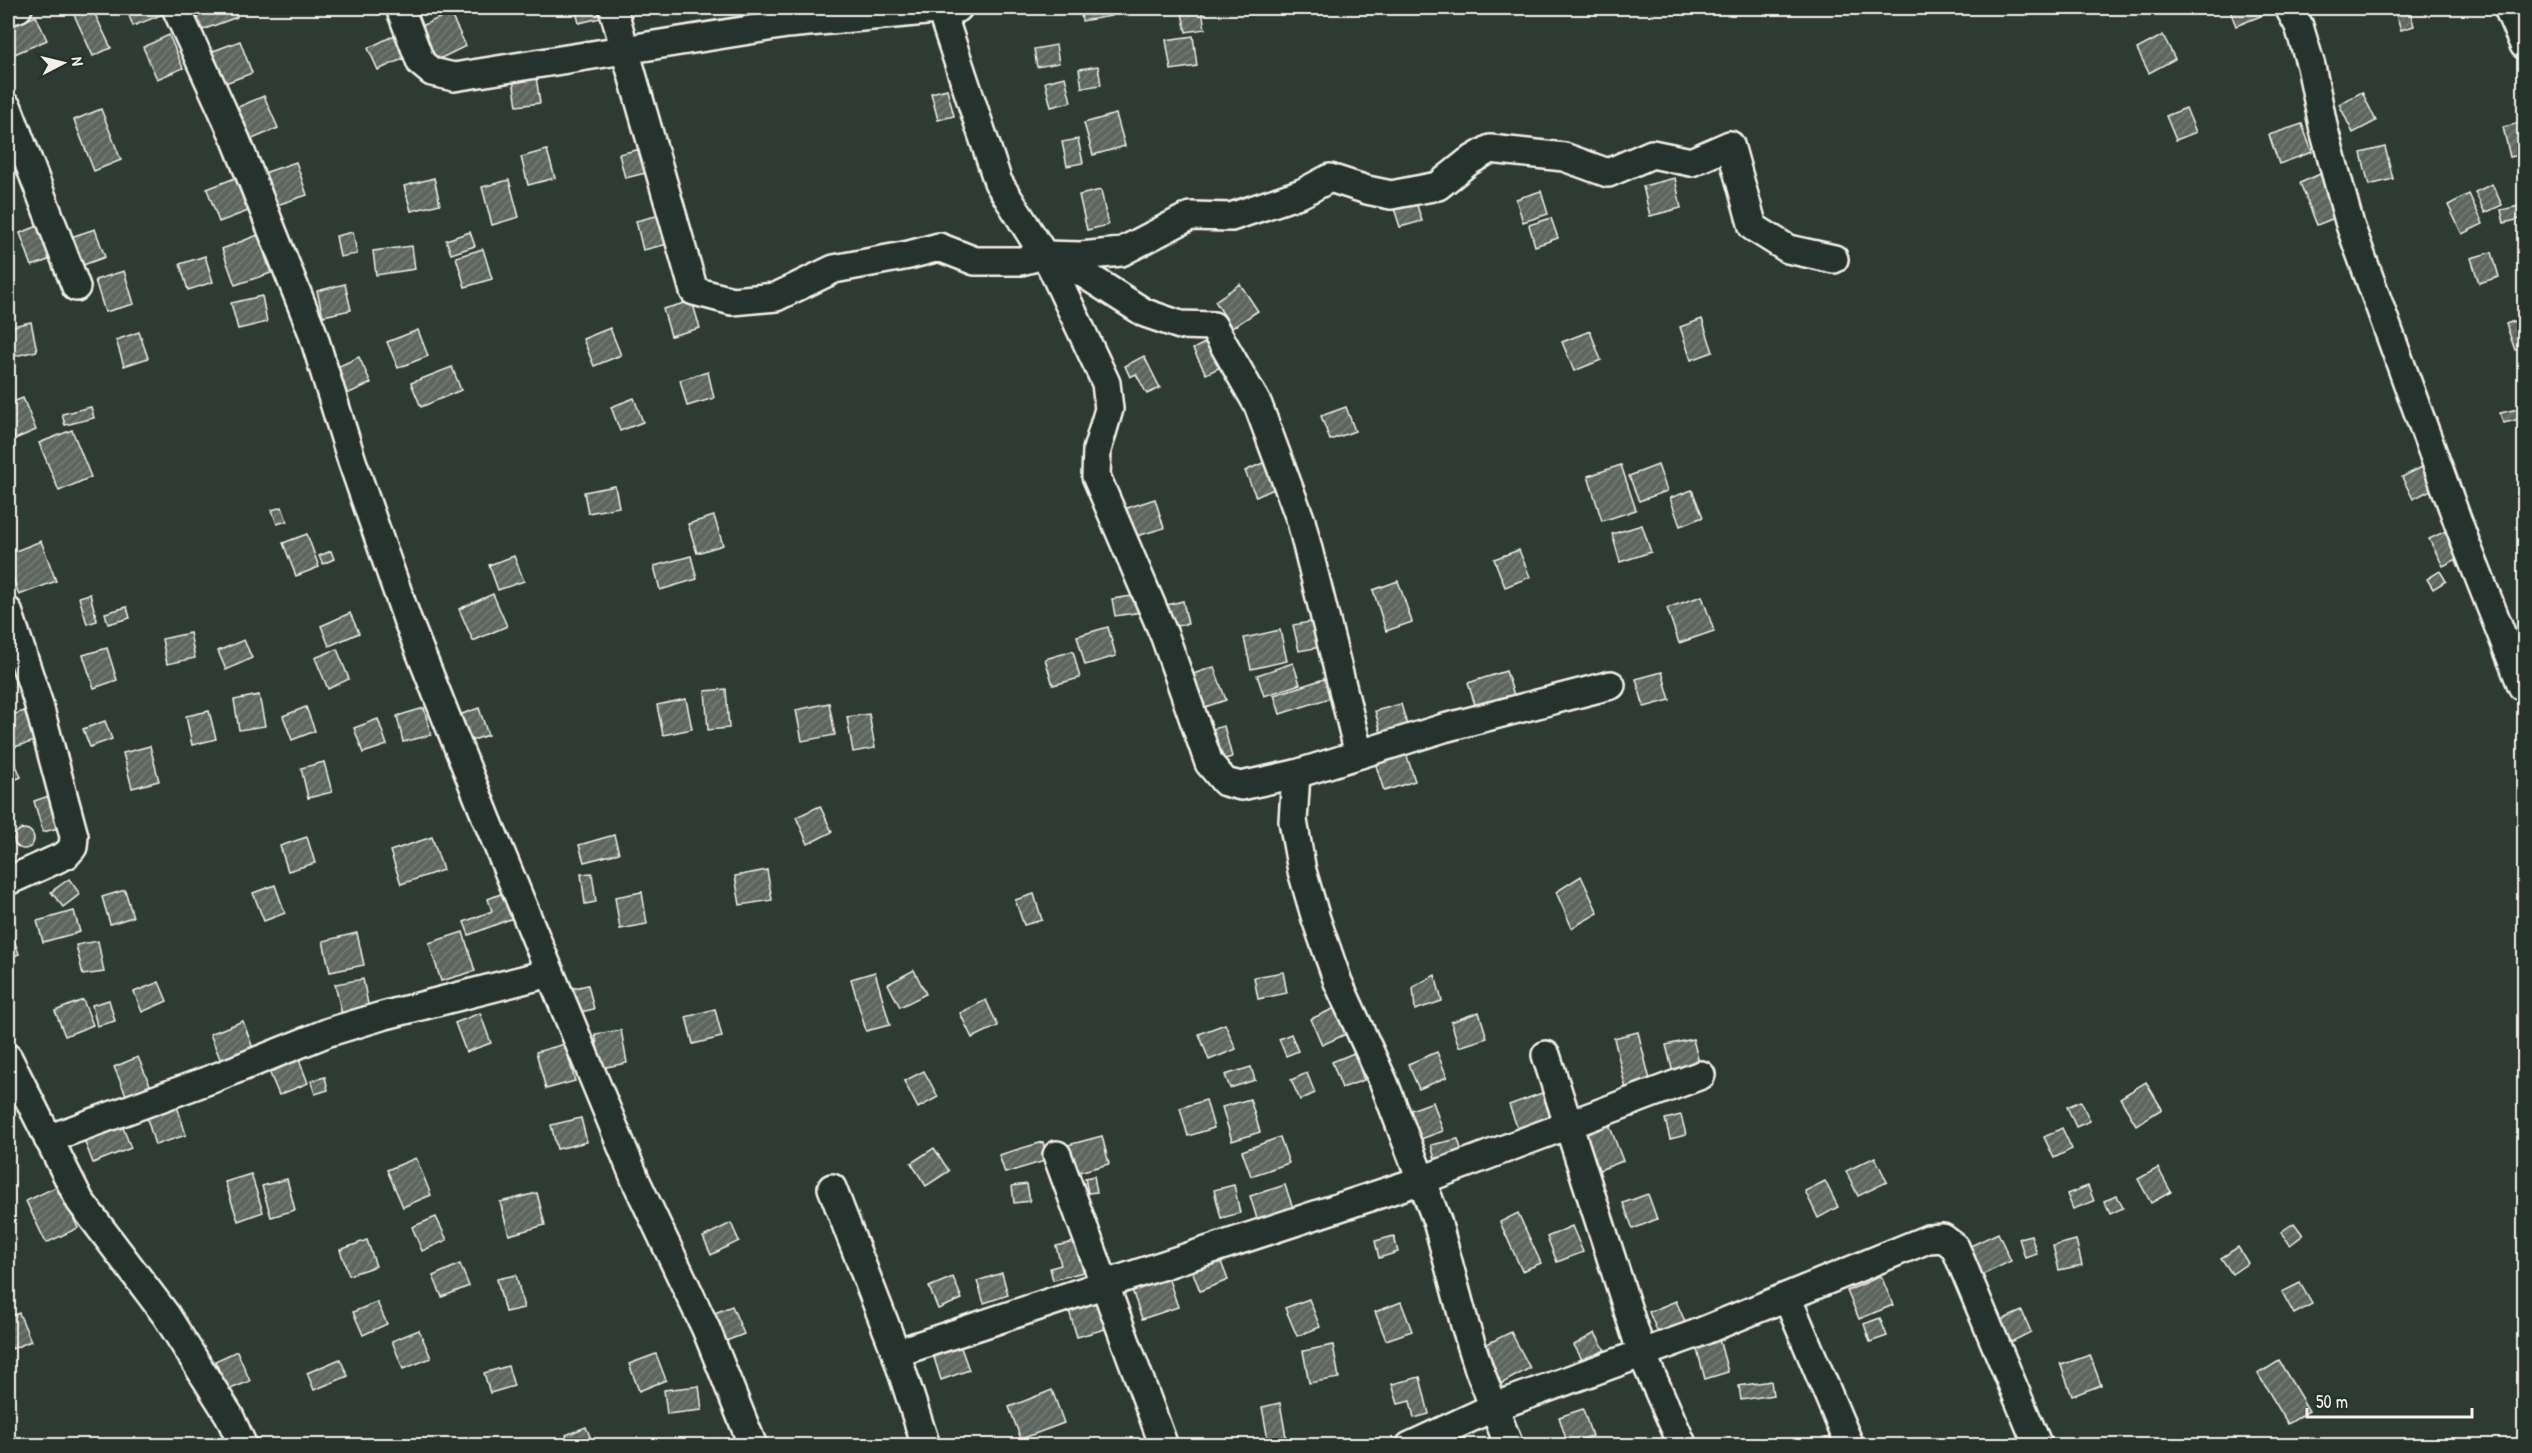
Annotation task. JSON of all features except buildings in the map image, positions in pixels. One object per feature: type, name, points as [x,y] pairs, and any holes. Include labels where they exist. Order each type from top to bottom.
[{"type":"street","points":[[8,11],[18,8]]},
{"type":"street","points":[[176,8],[236,140],[312,332],[352,461],[407,619],[636,1181],[706,1329],[753,1446]]},
{"type":"street","points":[[400,8],[421,63],[432,72],[454,76],[856,13],[950,9],[998,182],[1044,255],[1106,383],[1109,409],[1096,450],[1096,476],[1165,637],[1209,763],[1225,782],[1241,786],[1296,774],[1444,728],[1611,685]]},
{"type":"street","points":[[613,8],[694,291],[732,301],[777,297],[834,269],[898,258],[939,247],[975,261],[1021,261],[1044,255],[1081,256],[1120,252],[1190,216],[1231,217],[1302,193],[1330,178],[1391,195],[1438,186],[1468,162],[1490,149],[1564,158],[1608,173],[1652,154],[1691,162],[1730,145],[1753,227],[1788,249],[1834,259]]},
{"type":"street","points":[[2289,8],[2299,26],[2311,66],[2324,130],[2350,225],[2466,544],[2522,686],[2524,686]]},
{"type":"street","points":[[2508,8],[2524,45]]},
{"type":"street","points":[[8,108],[76,287]]},
{"type":"street","points":[[1044,255],[1081,272],[1145,313],[1179,325],[1213,326],[1258,405],[1302,521],[1359,754]]},
{"type":"street","points":[[8,610],[38,702],[74,836],[73,847],[66,855],[8,881]]},
{"type":"street","points":[[1296,774],[1293,821],[1302,871],[1316,919],[1338,982],[1384,1083],[1422,1180],[1437,1221],[1465,1325],[1509,1446]]},
{"type":"street","points":[[48,1139],[217,1077],[328,1032],[382,1016],[550,974]]},
{"type":"street","points":[[1546,1056],[1642,1354],[1683,1446]]},
{"type":"street","points":[[8,1058],[80,1201],[166,1315],[229,1415],[243,1446]]},
{"type":"street","points":[[896,1353],[1422,1180],[1701,1075]]},
{"type":"street","points":[[1056,1155],[1164,1446]]},
{"type":"street","points":[[832,1188],[896,1353],[926,1446]]},
{"type":"street","points":[[1410,1446],[1494,1407],[1642,1354],[1928,1239],[1943,1238],[1955,1246],[2038,1446]]},
{"type":"street","points":[[1787,1297],[1850,1446]]}]
